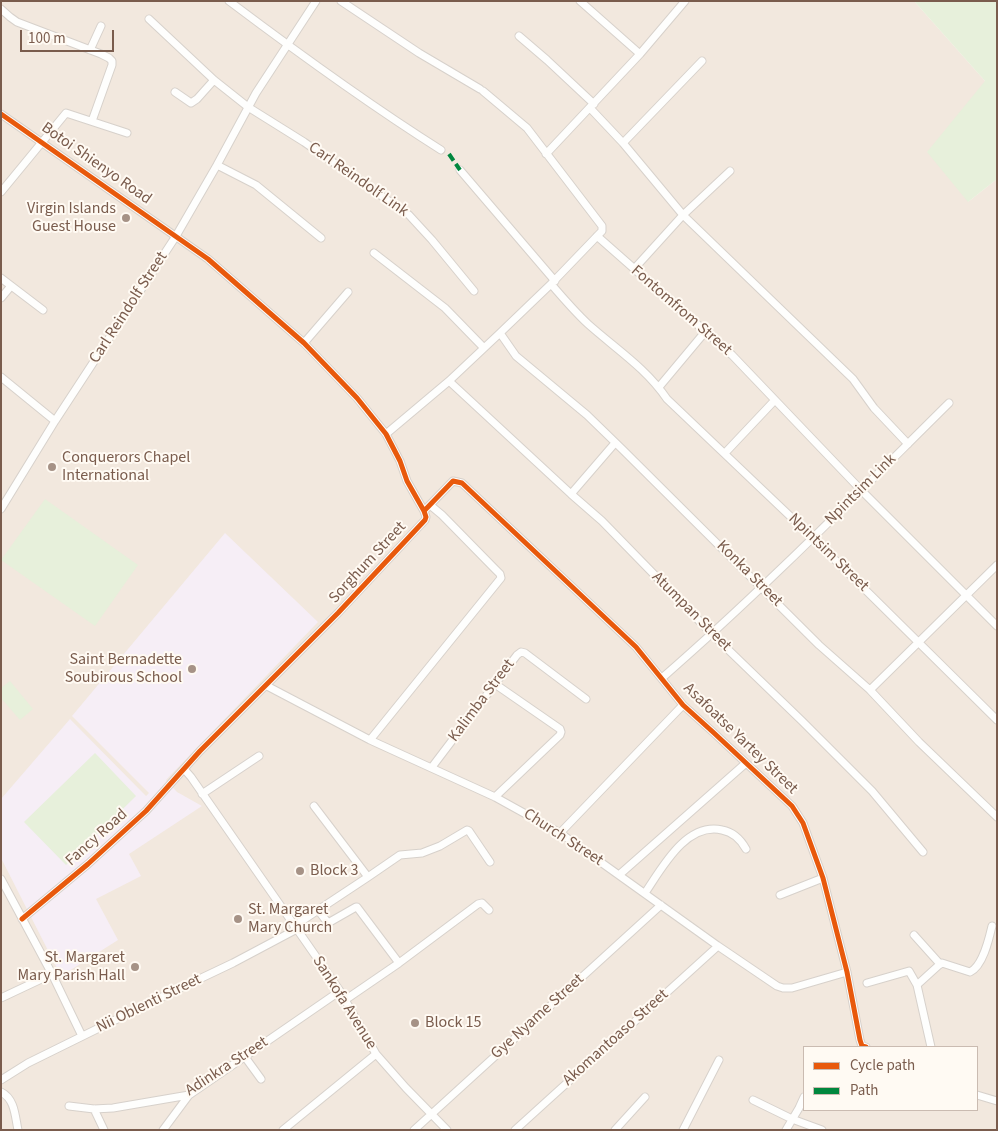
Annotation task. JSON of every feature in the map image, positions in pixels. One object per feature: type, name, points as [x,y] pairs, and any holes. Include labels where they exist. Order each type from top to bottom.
[{"type":"street","points":[[229,1],[401,125],[441,150]]},
{"type":"street","name":"Carl Reindolf Street","points":[[1,510],[55,421],[176,236],[260,86],[316,1]]},
{"type":"street","points":[[341,1],[419,53],[481,90],[527,128],[602,226],[602,231],[553,283],[449,381],[386,434]]},
{"type":"street","points":[[580,1],[640,54]]},
{"type":"street","points":[[546,154],[640,54],[685,1]]},
{"type":"street","points":[[1,8],[17,22],[90,50],[112,61],[92,121]]},
{"type":"street","name":"Carl Reindolf Link","points":[[149,19],[214,80],[248,107],[304,142],[407,213],[474,291]]},
{"type":"street","points":[[90,50],[101,26]]},
{"type":"street","points":[[519,36],[547,60],[592,106],[683,215],[853,379],[874,408],[908,444]]},
{"type":"street","points":[[623,143],[702,61]]},
{"type":"street","points":[[175,92],[191,103],[214,80]]},
{"type":"street","points":[[1,192],[66,113],[127,133]]},
{"type":"street","name":"Botoi Shienyo Road","points":[[1,114],[176,236]]},
{"type":"street","points":[[217,165],[256,186],[321,238]]},
{"type":"street","name":"Npintsim Street","points":[[460,170],[587,323],[646,372],[667,399],[814,538],[918,644],[997,720]]},
{"type":"street","points":[[634,270],[683,215],[730,171]]},
{"type":"street","name":"Sorghum Street","points":[[176,236],[208,259],[304,343],[357,398],[386,434],[426,517],[338,613],[184,769]]},
{"type":"street","name":"Fontomfrom Street","points":[[597,236],[732,355],[861,490],[997,626]]},
{"type":"street","points":[[374,253],[445,308],[484,348]]},
{"type":"street","points":[[1,278],[43,310]]},
{"type":"street","points":[[1,298],[11,286]]},
{"type":"street","points":[[304,343],[348,292]]},
{"type":"street","points":[[659,387],[705,332]]},
{"type":"street","name":"Konka Street","points":[[500,334],[516,356],[615,443],[762,586],[819,645],[870,690],[919,742],[997,817]]},
{"type":"street","points":[[1,376],[55,421]]},
{"type":"street","name":"Atumpan Street","points":[[449,381],[602,521],[712,634],[872,791],[923,852]]},
{"type":"street","points":[[725,453],[775,400]]},
{"type":"street","name":"Npintsim Link","points":[[662,678],[712,634],[814,538],[949,402]]},
{"type":"street","points":[[571,494],[615,443]]},
{"type":"street","name":"Asafoatse Yartey Street","points":[[424,511],[453,481],[462,483],[636,647],[683,705],[792,806],[803,823],[823,878],[847,972],[860,1043],[863,1046]]},
{"type":"street","points":[[370,740],[501,578],[496,569],[430,505]]},
{"type":"street","points":[[870,690],[997,565]]},
{"type":"street","name":"Kalimba Street","points":[[432,767],[521,652],[525,653],[586,699]]},
{"type":"street","points":[[495,684],[561,732],[496,797]]},
{"type":"street","name":"Church Street","points":[[266,686],[370,740],[496,797],[560,833],[718,946],[769,981],[783,988],[792,988],[847,972]]},
{"type":"street","points":[[560,833],[683,705]]},
{"type":"street","points":[[202,794],[259,756]]},
{"type":"street","points":[[619,875],[746,763]]},
{"type":"street","name":"Sankofa Avenue","points":[[184,769],[340,991],[376,1054],[447,1130]]},
{"type":"street","name":"Fancy Road","points":[[22,919],[88,864],[146,811],[184,769]]},
{"type":"street","points":[[314,806],[368,878]]},
{"type":"street","points":[[645,893],[674,851],[683,842],[702,831],[720,829],[728,831],[738,838],[746,849]]},
{"type":"street","name":"Nii Oblenti Street","points":[[1,1080],[28,1063],[233,963],[295,927],[400,854],[421,853],[440,846],[468,830],[490,862]]},
{"type":"street","points":[[780,895],[823,878]]},
{"type":"street","points":[[1,879],[52,974],[82,1036]]},
{"type":"street","points":[[345,1000],[399,963],[478,904],[482,903],[489,910]]},
{"type":"street","name":"Gye Nyame Street","points":[[414,1130],[661,905]]},
{"type":"street","points":[[318,910],[327,923],[330,923],[357,907],[399,963]]},
{"type":"street","points":[[917,985],[940,964],[944,963],[970,972],[973,971],[985,951],[992,926]]},
{"type":"street","points":[[914,935],[940,964]]},
{"type":"street","name":"Akomantoaso Street","points":[[515,1130],[718,946]]},
{"type":"street","points":[[867,983],[910,971],[917,985],[931,1046]]},
{"type":"street","points":[[1,998],[52,974]]},
{"type":"street","name":"Adinkra Street","points":[[69,1106],[94,1109],[129,1106],[189,1096],[340,991]]},
{"type":"street","points":[[283,1130],[376,1054]]},
{"type":"street","points":[[245,1057],[261,1079]]},
{"type":"street","points":[[683,1130],[719,1060]]},
{"type":"street","points":[[1,1092],[10,1098],[18,1130]]},
{"type":"street","points":[[978,1095],[997,1101]]},
{"type":"street","points":[[163,1130],[189,1096]]},
{"type":"street","points":[[615,1130],[645,1097]]},
{"type":"street","points":[[786,1130],[803,1099]]},
{"type":"street","points":[[752,1100],[792,1119],[822,1130]]},
{"type":"street","points":[[94,1109],[104,1130]]},
{"type":"shaded area","points":[[1,1],[914,1],[985,81],[968,202],[997,179],[997,1130],[1,1130]]},
{"type":"shaded area","points":[[225,533],[318,622],[166,780],[177,792],[202,806],[129,854],[141,876],[96,899],[118,940],[61,976],[1,858],[1,799],[70,719],[146,796],[149,793],[72,716]]},
{"type":"green space","points":[[914,1],[997,1],[997,179],[968,202],[927,152],[985,81]]},
{"type":"green space","points":[[45,499],[138,565],[95,626],[1,560]]},
{"type":"green space","points":[[10,681],[33,709],[20,720],[1,698],[1,688]]},
{"type":"green space","points":[[95,753],[136,796],[66,865],[24,822]]},
{"type":"marked path","points":[[449,154],[460,170]]},
{"type":"cycle path","points":[[1,114],[208,259],[304,343],[357,398],[386,434],[426,517],[338,613],[200,751],[146,811],[88,864],[22,919]]},
{"type":"cycle path","points":[[424,511],[453,481],[462,483],[636,647],[683,705],[792,806],[803,823],[823,878],[847,972],[862,1046]]},
{"type":"place","name":"Virgin Islands Guest House","points":[[126,218]]},
{"type":"place","name":"Conquerors Chapel International","points":[[52,467]]},
{"type":"place","name":"Saint Bernadette Soubirous School","points":[[192,669]]},
{"type":"place","name":"Block 3","points":[[300,871]]},
{"type":"place","name":"St. Margaret Mary Church","points":[[238,919]]},
{"type":"place","name":"St. Margaret Mary Parish Hall","points":[[135,967]]},
{"type":"place","name":"Block 15","points":[[415,1023]]}]
